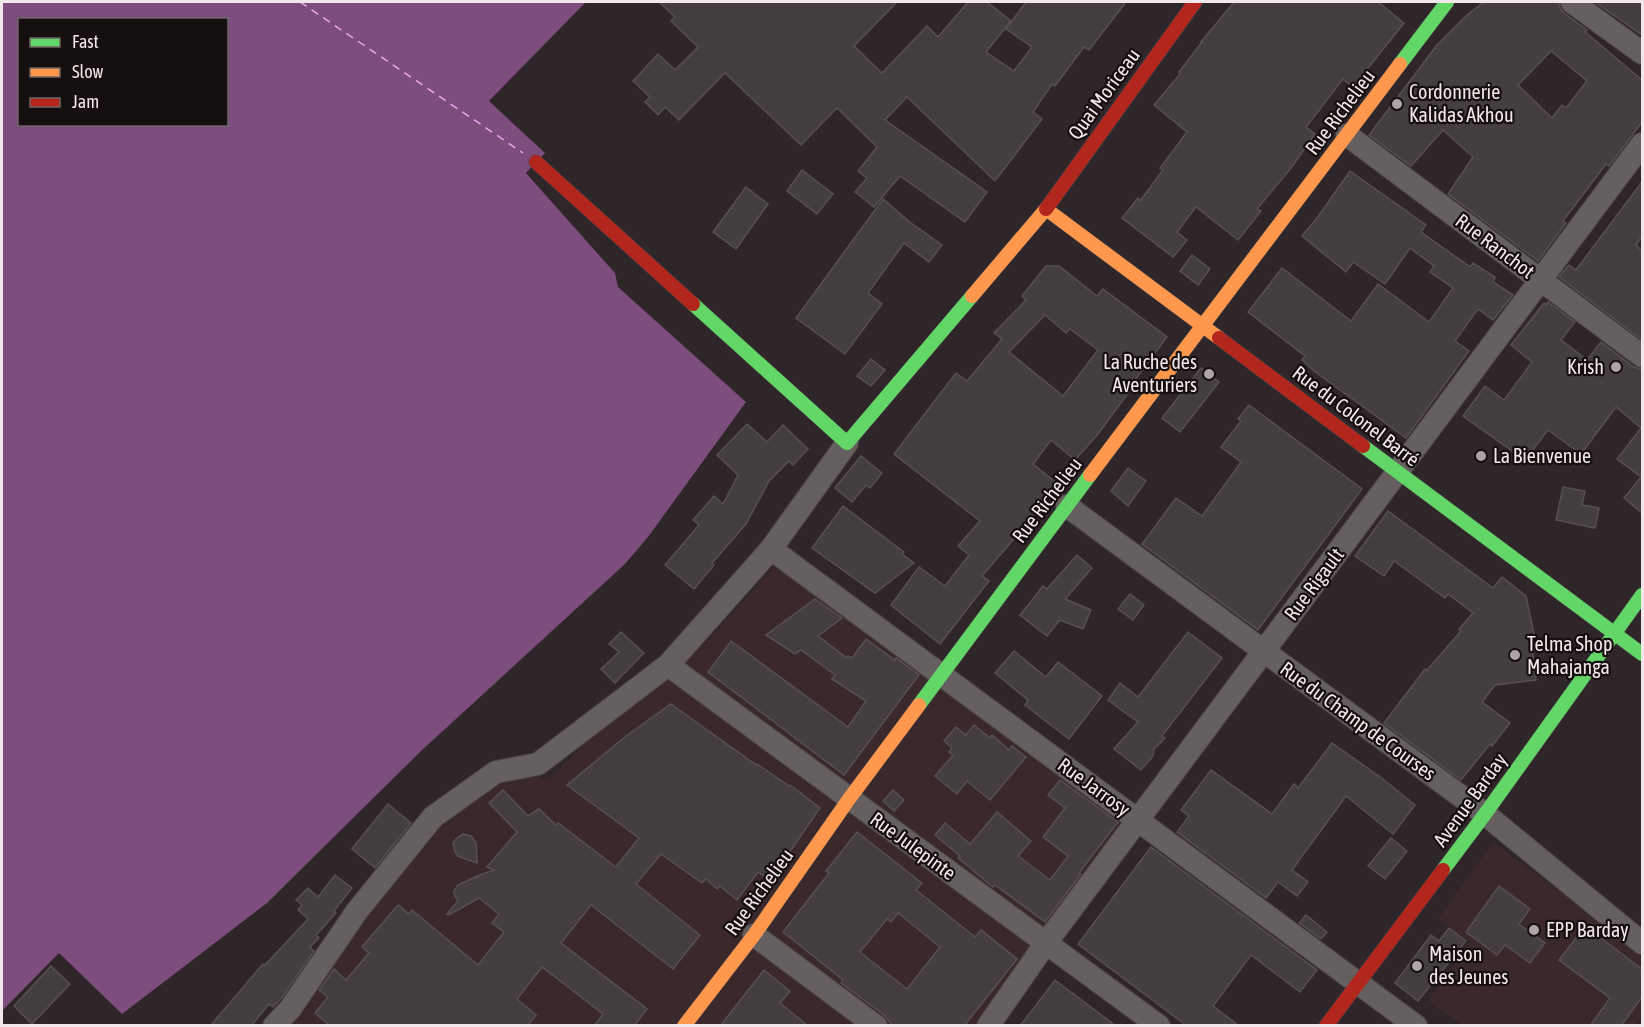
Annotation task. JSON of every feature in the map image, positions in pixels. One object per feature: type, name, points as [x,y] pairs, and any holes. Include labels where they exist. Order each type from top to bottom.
[{"type":"main road","name":"Quai Moriceau","points":[[847,443],[1046,209],[1195,2]]},
{"type":"main road","name":"Rue Richelieu","points":[[684,1026],[754,935],[849,799],[1201,326],[1447,2]]},
{"type":"main road","points":[[536,162],[847,443]]},
{"type":"main road","name":"Rue du Colonel Barré","points":[[1046,209],[1642,654]]},
{"type":"main road","name":"Avenue Barday","points":[[1326,1026],[1485,814],[1642,595]]},
{"type":"street","points":[[1572,2],[1642,53]]},
{"type":"street","name":"Rue Ranchot","points":[[1347,135],[1642,356]]},
{"type":"street","name":"Rue Rigault","points":[[988,1026],[1046,943],[1642,144]]},
{"type":"street","points":[[274,1026],[290,1009],[357,911],[434,817],[496,772],[538,764],[668,666],[771,549],[847,443]]},
{"type":"street","name":"Rue du Champ de Courses","points":[[1067,506],[1485,814],[1642,943]]},
{"type":"street","name":"Rue Jarrosy","points":[[771,549],[1416,1026]]},
{"type":"street","name":"Rue Julepinte","points":[[668,666],[1159,1026]]},
{"type":"street","points":[[754,935],[876,1026]]},
{"type":"shaded area","points":[[2,2],[586,2],[489,101],[545,153],[526,173],[615,273],[618,287],[746,402],[648,537],[625,564],[421,751],[267,903],[122,1014],[59,953],[2,1011]]},
{"type":"shaded area","points":[[779,561],[1138,807],[974,1025],[286,1026],[416,846],[509,772],[549,779],[605,722],[709,640]]},
{"type":"shaded area","name":"EPP Barday","points":[[1493,842],[1642,952],[1642,1016],[1636,1025],[1462,1025],[1428,1001],[1470,942],[1438,919]]},
{"type":"building","points":[[659,2],[897,2],[854,46],[882,73],[927,26],[938,37],[968,2],[987,2],[1011,21],[986,52],[1014,71],[1032,47],[1006,29],[1026,2],[1126,2],[1089,50],[1084,47],[1055,86],[1052,84],[1033,112],[1042,119],[995,181],[907,97],[885,120],[987,192],[965,222],[900,176],[874,207],[855,192],[867,178],[858,171],[877,147],[837,108],[801,145],[725,73],[679,120],[665,107],[658,115],[645,102],[650,97],[633,81],[658,54],[675,70],[698,47],[671,21],[675,17]]},
{"type":"building","points":[[1234,2],[1378,2],[1404,23],[1353,87],[1343,79],[1306,127],[1315,134],[1291,168],[1257,209],[1261,211],[1238,240],[1196,207],[1177,232],[1187,240],[1173,257],[1122,218],[1138,198],[1140,201],[1163,170],[1160,168],[1187,132],[1154,105]]},
{"type":"building","points":[[1484,2],[1559,2],[1564,13],[1587,30],[1585,32],[1642,80],[1642,122],[1609,166],[1606,164],[1563,221],[1566,223],[1538,261],[1448,194],[1473,157],[1443,130],[1411,166],[1369,135],[1437,45],[1467,15]],"holes":[[[1551,51],[1587,81],[1566,108],[1562,105],[1552,118],[1518,85]]]},
{"type":"building","points":[[1595,2],[1642,2],[1642,35]]},
{"type":"building","points":[[802,170],[833,194],[817,214],[787,191]]},
{"type":"building","points":[[1350,171],[1426,225],[1421,232],[1470,267],[1473,263],[1495,277],[1493,282],[1513,295],[1493,320],[1478,309],[1455,341],[1469,351],[1406,438],[1314,371],[1302,360],[1305,356],[1248,312],[1282,268],[1351,321],[1378,284],[1429,322],[1453,288],[1430,272],[1434,266],[1410,248],[1385,284],[1353,262],[1346,272],[1302,236]]},
{"type":"building","points":[[1642,182],[1642,236],[1636,245],[1642,251],[1642,340],[1559,277],[1569,265],[1576,270]]},
{"type":"building","points":[[746,187],[768,204],[736,249],[713,232]]},
{"type":"building","points":[[883,199],[942,245],[929,262],[904,243],[868,293],[882,304],[845,354],[796,318]]},
{"type":"building","points":[[1192,255],[1210,269],[1198,285],[1180,271]]},
{"type":"building","points":[[1046,266],[1059,266],[1097,296],[1103,289],[1167,337],[1098,434],[1075,460],[1051,440],[1033,464],[1058,484],[982,576],[989,581],[940,644],[891,605],[919,567],[945,586],[969,555],[958,546],[980,521],[894,454],[956,373],[967,381],[1002,339],[994,333],[1026,300],[1022,296]],"holes":[[[1045,315],[1066,333],[1070,329],[1098,350],[1063,396],[1009,352]]]},
{"type":"building","points":[[1548,302],[1575,322],[1561,340],[1587,360],[1601,342],[1634,367],[1642,369],[1642,513],[1624,498],[1641,477],[1617,459],[1641,428],[1616,407],[1581,454],[1548,430],[1525,460],[1463,416],[1485,386],[1504,400],[1532,362],[1511,345],[1544,303],[1546,305]]},
{"type":"building","points":[[871,359],[885,370],[871,386],[857,376]]},
{"type":"building","points":[[1201,368],[1219,382],[1180,432],[1162,418]]},
{"type":"building","points":[[1249,405],[1362,489],[1258,630],[1142,544],[1176,498],[1202,516],[1241,462],[1221,447],[1241,421],[1238,419]]},
{"type":"building","points":[[747,424],[767,442],[783,425],[808,449],[793,465],[789,461],[769,481],[746,524],[712,563],[714,565],[694,589],[665,565],[699,525],[693,520],[714,496],[723,504],[738,475],[717,455]]},
{"type":"building","points":[[861,456],[882,473],[870,488],[866,485],[852,502],[835,488]]},
{"type":"building","points":[[1128,468],[1146,481],[1128,506],[1111,491]]},
{"type":"building","points":[[1563,487],[1585,491],[1582,505],[1599,508],[1595,528],[1556,520]]},
{"type":"building","points":[[843,506],[904,552],[902,554],[914,563],[875,593],[812,548]]},
{"type":"building","points":[[1388,511],[1493,588],[1502,577],[1526,596],[1535,639],[1531,640],[1536,680],[1495,685],[1482,702],[1510,723],[1461,780],[1384,723],[1425,669],[1427,670],[1461,631],[1459,629],[1473,613],[1448,594],[1445,598],[1394,561],[1384,576],[1355,556]]},
{"type":"building","points":[[1077,555],[1092,568],[1065,599],[1091,610],[1083,629],[1060,620],[1047,636],[1020,615],[1043,586],[1047,589]]},
{"type":"building","points":[[1130,594],[1144,605],[1133,620],[1118,609]]},
{"type":"building","points":[[815,599],[842,618],[818,636],[847,658],[848,656],[852,658],[866,639],[919,675],[844,775],[708,672],[731,641],[848,727],[866,701],[832,679],[835,675],[801,650],[795,654],[766,635]]},
{"type":"building","points":[[621,632],[644,653],[615,683],[601,669],[619,652],[609,644]]},
{"type":"building","points":[[1188,632],[1222,658],[1162,736],[1165,738],[1154,749],[1153,756],[1141,770],[1114,749],[1138,722],[1108,700],[1120,683],[1138,697]]},
{"type":"building","points":[[1014,651],[1046,677],[1058,662],[1102,696],[1069,739],[1025,705],[1028,700],[995,673]]},
{"type":"building","points":[[671,704],[820,808],[770,881],[758,872],[737,900],[720,886],[717,889],[706,879],[702,883],[661,854],[636,884],[700,935],[673,969],[591,905],[561,943],[647,1009],[634,1026],[594,1026],[603,1014],[542,967],[517,999],[536,1015],[527,1026],[330,1026],[315,1013],[328,997],[319,990],[334,969],[346,980],[369,953],[362,947],[398,905],[409,914],[412,910],[478,965],[504,932],[492,923],[499,914],[479,898],[447,914],[458,901],[454,891],[458,885],[494,870],[487,867],[517,832],[489,803],[503,790],[528,816],[539,809],[556,825],[558,823],[616,867],[639,838],[567,785],[626,736]]},
{"type":"building","points":[[974,725],[990,738],[992,735],[1009,750],[1012,746],[1026,757],[990,800],[967,781],[957,794],[935,776],[953,755],[949,752],[952,748],[944,741],[956,727],[966,735]]},
{"type":"building","points":[[1332,743],[1415,805],[1393,834],[1346,796],[1292,870],[1308,882],[1297,896],[1278,882],[1266,898],[1177,832],[1189,816],[1181,810],[1211,770],[1272,814],[1294,784],[1298,788]]},
{"type":"building","points":[[1060,780],[1118,822],[1045,922],[995,885],[993,887],[935,835],[945,823],[970,844],[997,812],[1031,841],[1018,856],[1050,880],[1068,856],[1043,837],[1065,808],[1048,795]]},
{"type":"building","points":[[893,790],[904,800],[894,811],[883,801]]},
{"type":"building","points":[[388,804],[411,823],[375,868],[352,849]]},
{"type":"building","points":[[857,832],[922,883],[916,890],[975,937],[981,930],[1017,959],[964,1026],[893,1026],[884,1015],[841,983],[843,980],[783,932],[829,873],[826,871]],"holes":[[[898,913],[940,947],[907,989],[860,952],[887,919],[891,922]]]},
{"type":"building","points":[[463,834],[471,836],[476,843],[477,863],[458,856],[455,852],[453,843]]},
{"type":"building","points":[[1391,838],[1407,851],[1385,879],[1368,866]]},
{"type":"building","points":[[1151,847],[1317,970],[1300,992],[1251,955],[1213,1006],[1239,1026],[1187,1026],[1078,944]]},
{"type":"building","points":[[335,875],[352,888],[334,911],[336,913],[316,935],[319,938],[310,947],[314,951],[283,996],[273,1007],[269,1004],[251,1026],[210,1026],[263,964],[265,965],[308,919],[298,910],[302,905],[296,900],[308,888],[318,897]]},
{"type":"building","points":[[1499,886],[1530,909],[1519,924],[1545,943],[1530,963],[1505,945],[1497,955],[1466,932]]},
{"type":"building","points":[[1306,915],[1327,932],[1321,939],[1299,923]]},
{"type":"building","points":[[1585,926],[1642,969],[1642,997],[1621,1026],[1590,1026],[1610,998],[1559,960]]},
{"type":"building","points":[[1449,928],[1466,941],[1418,1001],[1395,983],[1431,935],[1439,941]]},
{"type":"building","points":[[51,966],[70,984],[32,1024],[14,1006]]},
{"type":"building","points":[[764,970],[790,991],[780,1003],[808,1026],[720,1026]]},
{"type":"building","points":[[1055,980],[1116,1026],[1020,1026]]},
{"type":"ferry route","points":[[300,2],[523,153]]},
{"type":"traffic: fast","points":[[1400,64],[1447,2]]},
{"type":"traffic: fast","points":[[693,304],[847,443],[972,296]]},
{"type":"traffic: fast","points":[[1363,446],[1642,654]]},
{"type":"traffic: fast","points":[[919,705],[1090,475]]},
{"type":"traffic: fast","points":[[1443,870],[1642,595]]},
{"type":"traffic: slow","points":[[1090,475],[1400,64]]},
{"type":"traffic: slow","points":[[972,296],[1046,209],[1219,338]]},
{"type":"traffic: slow","points":[[684,1026],[754,935],[849,799],[919,705]]},
{"type":"traffic: jam","points":[[1046,209],[1195,2]]},
{"type":"traffic: jam","points":[[536,162],[693,304]]},
{"type":"traffic: jam","points":[[1219,338],[1363,446]]},
{"type":"traffic: jam","points":[[1326,1026],[1443,870]]},
{"type":"place","name":"Cordonnerie Kalidas Akhou","points":[[1397,104]]},
{"type":"place","name":"Krish","points":[[1616,367]]},
{"type":"place","name":"La Ruche des Aventuriers","points":[[1209,374]]},
{"type":"place","name":"La Bienvenue","points":[[1481,456]]},
{"type":"place","name":"Telma Shop Mahajanga","points":[[1515,655]]},
{"type":"place","name":"EPP Barday","points":[[1534,930]]},
{"type":"place","name":"Maison des Jeunes","points":[[1417,966]]}]
